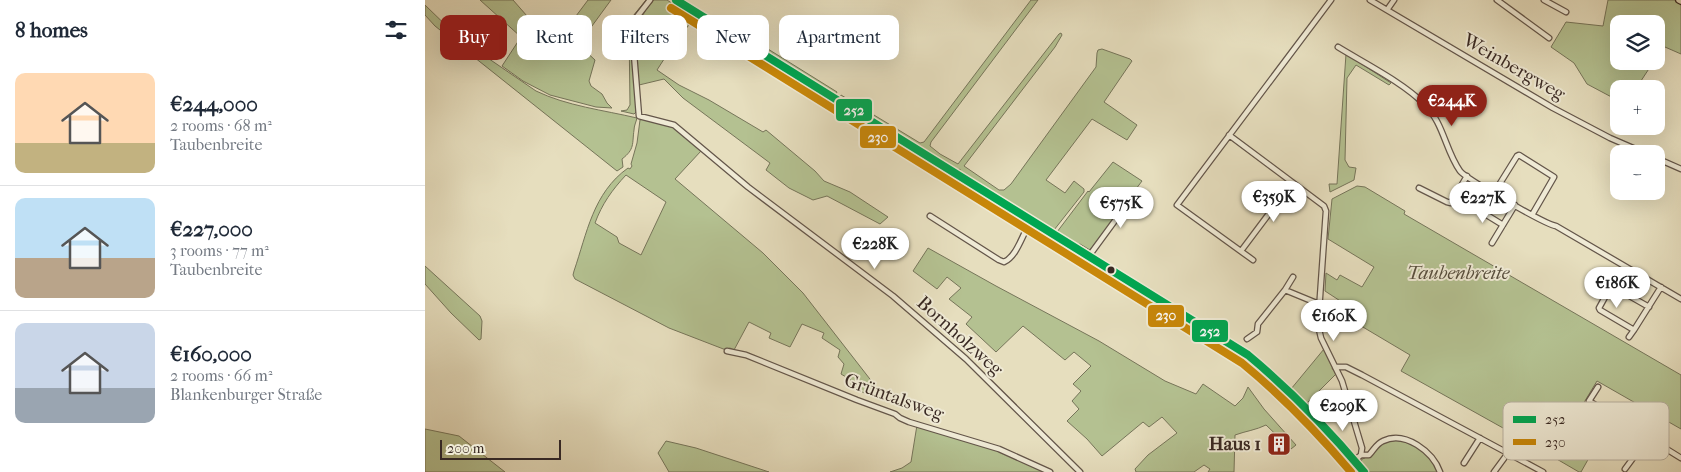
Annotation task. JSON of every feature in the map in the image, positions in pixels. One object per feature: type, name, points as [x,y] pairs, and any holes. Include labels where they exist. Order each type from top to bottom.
[{"type":"main road","points":[[676,0],[1249,355],[1355,460],[1364,472]]},
{"type":"street","name":"Bornholzweg","points":[[650,0],[635,18],[632,29],[639,116],[674,125],[747,187],[893,296],[966,359],[1080,472]]},
{"type":"street","points":[[1253,260],[1177,205],[1331,0]]},
{"type":"street","name":"Weinbergweg","points":[[1370,0],[1553,108],[1626,145]]},
{"type":"street","points":[[1387,10],[1395,0]]},
{"type":"street","points":[[1497,0],[1549,38]]},
{"type":"street","points":[[1544,0],[1566,12]]},
{"type":"street","points":[[1338,47],[1403,88],[1423,103],[1440,126],[1462,173],[1550,226],[1556,226],[1681,299]]},
{"type":"street","points":[[1229,136],[1323,206],[1326,212],[1318,320],[1321,338],[1342,381],[1362,448],[1361,455]]},
{"type":"street","points":[[1494,193],[1519,155],[1555,177],[1532,215]]},
{"type":"street","points":[[1665,162],[1681,168]]},
{"type":"street","points":[[1419,188],[1451,203],[1467,176]]},
{"type":"street","points":[[1241,251],[1292,183]]},
{"type":"street","points":[[1089,256],[1137,192]]},
{"type":"street","points":[[1492,244],[1515,205]]},
{"type":"street","points":[[1472,206],[1503,225]]},
{"type":"street","points":[[930,216],[1005,262],[1009,260],[1023,238],[1031,220]]},
{"type":"street","points":[[1247,340],[1257,332],[1258,324],[1293,277]]},
{"type":"street","points":[[1634,330],[1599,309],[1610,288],[1613,286],[1649,307]]},
{"type":"street","points":[[1629,338],[1661,287]]},
{"type":"street","points":[[1285,290],[1319,304]]},
{"type":"street","name":"Grüntalsweg","points":[[727,351],[746,356],[895,414],[909,422],[999,449],[1050,472]]},
{"type":"street","points":[[1335,367],[1342,366],[1350,369],[1503,451]]},
{"type":"street","points":[[1591,402],[1589,401],[1597,387]]},
{"type":"street","points":[[1464,463],[1480,438]]},
{"type":"street","points":[[1355,460],[1361,455],[1369,455],[1381,442],[1387,439],[1399,439],[1425,450],[1433,459],[1440,472]]},
{"type":"street","points":[[1669,450],[1681,458]]},
{"type":"street","points":[[1494,472],[1503,459]]},
{"type":"street","points":[[1520,460],[1543,472]]},
{"type":"street","points":[[1625,469],[1632,460]]},
{"type":"green space","points":[[480,0],[513,0],[526,15],[517,15],[517,33],[507,24],[507,15],[497,15]]},
{"type":"green space","points":[[588,0],[611,0],[592,26],[592,15],[577,15]]},
{"type":"green space","points":[[646,0],[648,0],[636,15],[634,15]]},
{"type":"green space","points":[[654,0],[667,0],[695,18],[687,27],[687,15],[643,15]]},
{"type":"green space","points":[[1031,0],[1038,0],[931,142],[930,146],[958,164],[1061,33],[1062,35],[1055,47],[964,166],[999,190],[1004,190],[1011,184],[1096,67],[1098,50],[1102,49],[1130,59],[1132,61],[1104,102],[1137,125],[1127,140],[1092,119],[1046,180],[1065,193],[1074,181],[1084,189],[1084,192],[1054,230],[960,173],[960,169],[957,171],[839,98],[841,95],[920,143],[924,142]]},
{"type":"green space","points":[[1608,0],[1681,0],[1681,54],[1665,47],[1665,15],[1610,15],[1610,70],[1648,70],[1642,80],[1610,80],[1610,96],[1587,84],[1574,63],[1551,47],[1566,22],[1603,26]]},
{"type":"green space","points":[[425,5],[440,20],[440,30],[435,26],[425,15]]},
{"type":"green space","points":[[517,43],[517,60],[592,60],[592,57],[595,60],[589,81],[591,86],[602,94],[612,108],[596,107],[550,95],[523,81],[502,66]]},
{"type":"green space","points":[[769,50],[779,56],[779,60],[786,60],[837,92],[835,96],[775,58],[773,54],[769,54]]},
{"type":"green space","points":[[1346,54],[1391,83],[1389,85],[1356,65],[1347,78],[1345,160],[1349,167],[1356,168],[1354,180],[1330,192],[1329,184],[1337,184]]},
{"type":"green space","points":[[478,60],[491,60],[536,91],[548,96],[573,104],[637,118],[632,146],[622,159],[623,167],[617,171]]},
{"type":"green space","points":[[629,60],[632,60],[637,111],[634,114],[621,111],[627,110],[630,105]]},
{"type":"green space","points":[[637,60],[663,60],[657,70],[679,85],[709,100],[763,132],[766,130],[815,171],[824,181],[850,192],[888,217],[880,224],[827,196],[813,200],[789,188],[766,170],[770,163],[683,98],[664,79],[639,85]]},
{"type":"green space","points":[[640,120],[675,127],[701,151],[675,179],[763,253],[803,293],[880,392],[876,396],[870,396],[851,386],[851,380],[841,374],[844,364],[838,357],[840,350],[822,338],[824,333],[802,324],[790,347],[769,338],[771,333],[749,322],[734,350],[730,348],[726,350],[669,328],[575,279],[574,271],[599,202],[616,178],[632,166]],"holes":[[[626,175],[666,202],[641,255],[619,243],[617,237],[595,223],[608,198]]]},
{"type":"green space","points":[[1113,162],[1142,181],[1090,250],[1057,232]]},
{"type":"green space","name":"Taubenbreite","points":[[1357,186],[1365,187],[1405,211],[1404,214],[1681,375],[1681,429],[1669,422],[1669,402],[1634,402],[1597,381],[1584,402],[1503,402],[1503,428],[1401,371],[1410,355],[1346,317],[1351,308],[1325,291],[1326,273],[1337,280],[1340,275],[1362,287],[1374,267],[1328,239],[1332,199]]},
{"type":"green space","points":[[928,248],[1099,341],[1165,381],[1196,394],[1203,384],[1235,406],[1243,398],[1248,387],[1264,409],[1296,445],[1291,449],[1266,425],[1235,435],[1234,472],[1208,472],[1210,469],[1204,465],[1194,472],[1136,472],[1135,469],[1148,455],[1177,433],[1162,417],[1149,427],[1143,422],[1102,456],[1067,421],[1079,409],[1072,401],[1081,391],[1073,384],[1091,366],[1074,352],[1065,360],[1023,326],[996,352],[966,324],[972,317],[949,299],[961,288],[947,277],[937,289],[913,271]]},
{"type":"green space","points":[[425,266],[480,316],[482,321],[481,339],[479,340],[451,313],[425,284]]},
{"type":"green space","points":[[1324,349],[1336,374],[1306,404],[1291,389]]},
{"type":"green space","points":[[917,425],[997,450],[1046,472],[890,472],[902,468],[911,462]]},
{"type":"green space","points":[[425,429],[459,436],[505,472],[425,472]]},
{"type":"green space","points":[[1393,440],[1408,443],[1420,450],[1438,472],[1369,472],[1361,462],[1362,459],[1381,443]]},
{"type":"green space","points":[[666,441],[696,448],[769,472],[669,472],[658,453]]},
{"type":"green space","points":[[1558,460],[1588,460],[1581,472]]},
{"type":"transit line","name":"252","points":[[676,0],[1248,355],[1309,411],[1364,472]]},
{"type":"transit line","name":"230","points":[[671,8],[1242,363],[1299,415],[1351,472]]},
{"type":"place","name":"Haus 1","points":[[1279,444]]}]
